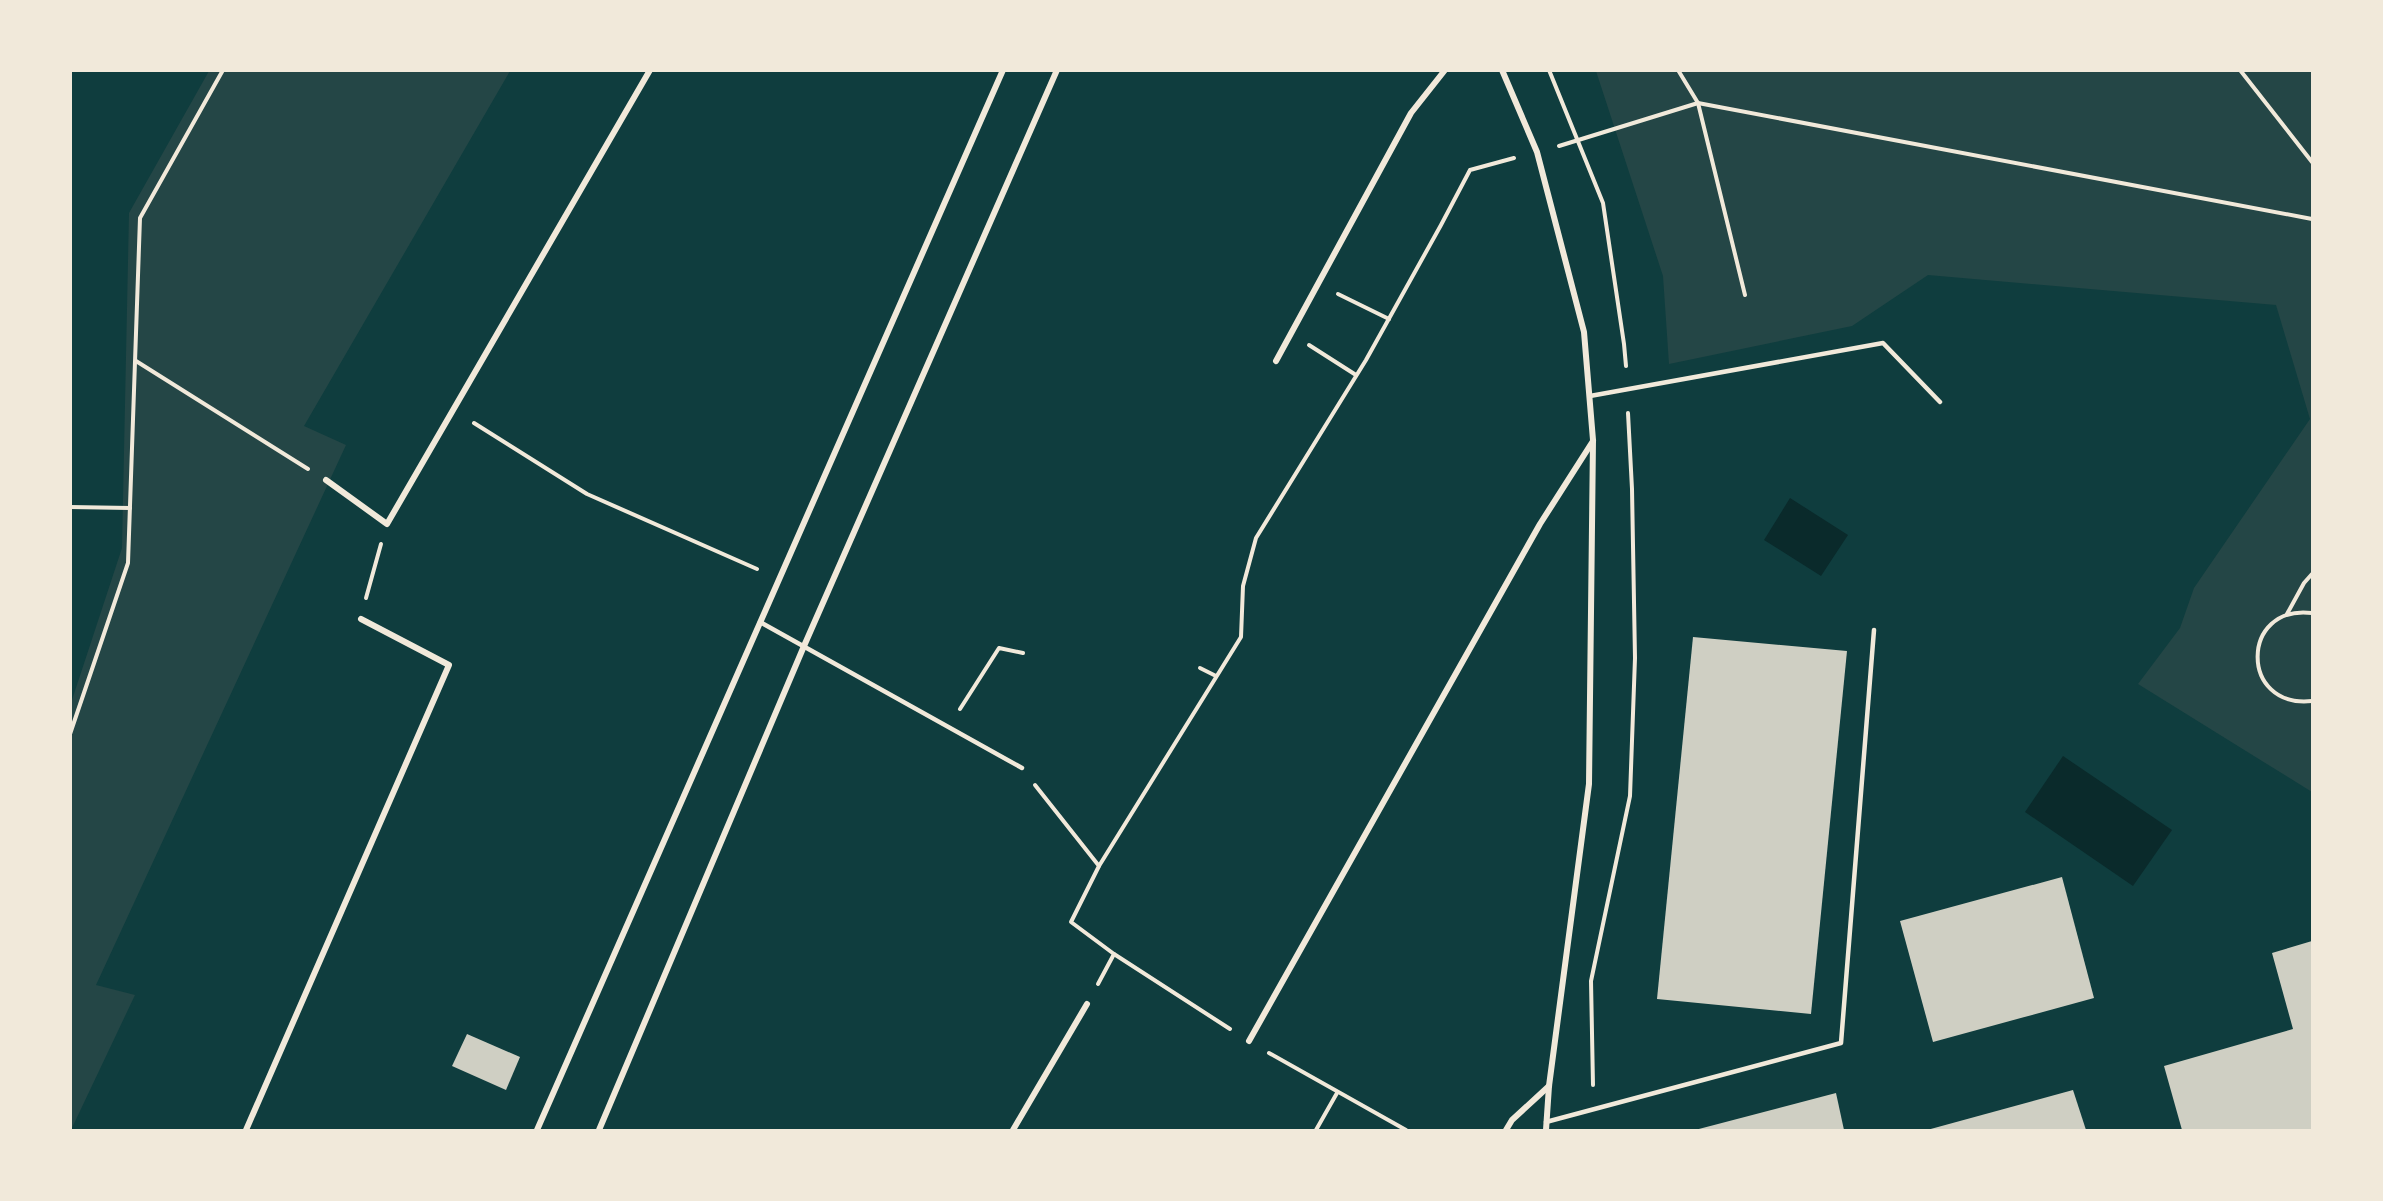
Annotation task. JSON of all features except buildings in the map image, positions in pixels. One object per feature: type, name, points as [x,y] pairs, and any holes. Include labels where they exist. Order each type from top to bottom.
[{"type":"street","points":[[326,480],[387,524],[650,70]]},
{"type":"street","points":[[537,1131],[1003,70]]},
{"type":"street","points":[[599,1131],[804,646],[1057,70]]},
{"type":"street","points":[[1276,361],[1411,113],[1445,70]]},
{"type":"street","points":[[1502,70],[1537,152],[1584,332],[1593,440],[1589,784],[1549,1086],[1546,1131]]},
{"type":"street","points":[[1249,1041],[1540,524],[1593,440]]},
{"type":"street","points":[[246,1131],[449,665],[361,619]]},
{"type":"street","points":[[1013,1131],[1087,1004]]},
{"type":"street","points":[[1506,1131],[1512,1120],[1549,1086]]},
{"type":"lane","points":[[1590,396],[1883,343],[1940,402]]},
{"type":"lane","points":[[760,622],[1022,768]]},
{"type":"lane","points":[[1546,1122],[1841,1043],[1874,630]]},
{"type":"path","points":[[70,734],[128,563],[140,218],[223,70]]},
{"type":"path","points":[[1678,70],[1698,103],[1745,295]]},
{"type":"path","points":[[2240,70],[2313,162]]},
{"type":"path","points":[[1087,1004],[1114,954],[1071,922],[1099,866],[1241,637],[1243,586],[1256,538],[1389,319],[1470,170],[1698,103],[2313,219]]},
{"type":"path","points":[[1318,284],[1389,319]]},
{"type":"path","points":[[1291,333],[1356,375]]},
{"type":"path","points":[[135,361],[326,480]]},
{"type":"path","points":[[453,410],[587,494],[780,578]]},
{"type":"path","points":[[70,507],[130,508]]},
{"type":"path","points":[[361,619],[387,524]]},
{"type":"path","points":[[2286,615],[2304,583],[2313,574]]},
{"type":"path","points":[[2313,613],[2301,612],[2286,615],[2275,621],[2260,640],[2257,652],[2261,676],[2277,695],[2301,702],[2313,701]]},
{"type":"path","points":[[949,728],[999,648],[1023,653]]},
{"type":"path","points":[[1200,668],[1216,676]]},
{"type":"path","points":[[1022,768],[1099,866]]},
{"type":"path","points":[[1316,1131],[1337,1093]]},
{"type":"shaded area","points":[[209,71],[510,71],[304,426],[346,445],[96,985],[135,995],[71,1130],[71,703],[122,548],[129,213]]},
{"type":"shaded area","points":[[1596,71],[2312,71],[2312,792],[2138,684],[2180,628],[2194,588],[2310,419],[2276,305],[1928,275],[1852,326],[1669,364],[1663,276]]},
{"type":"shaded area","points":[[1790,498],[1848,535],[1821,576],[1764,540]]},
{"type":"shaded area","points":[[2063,756],[2172,830],[2133,886],[2025,812]]}]
